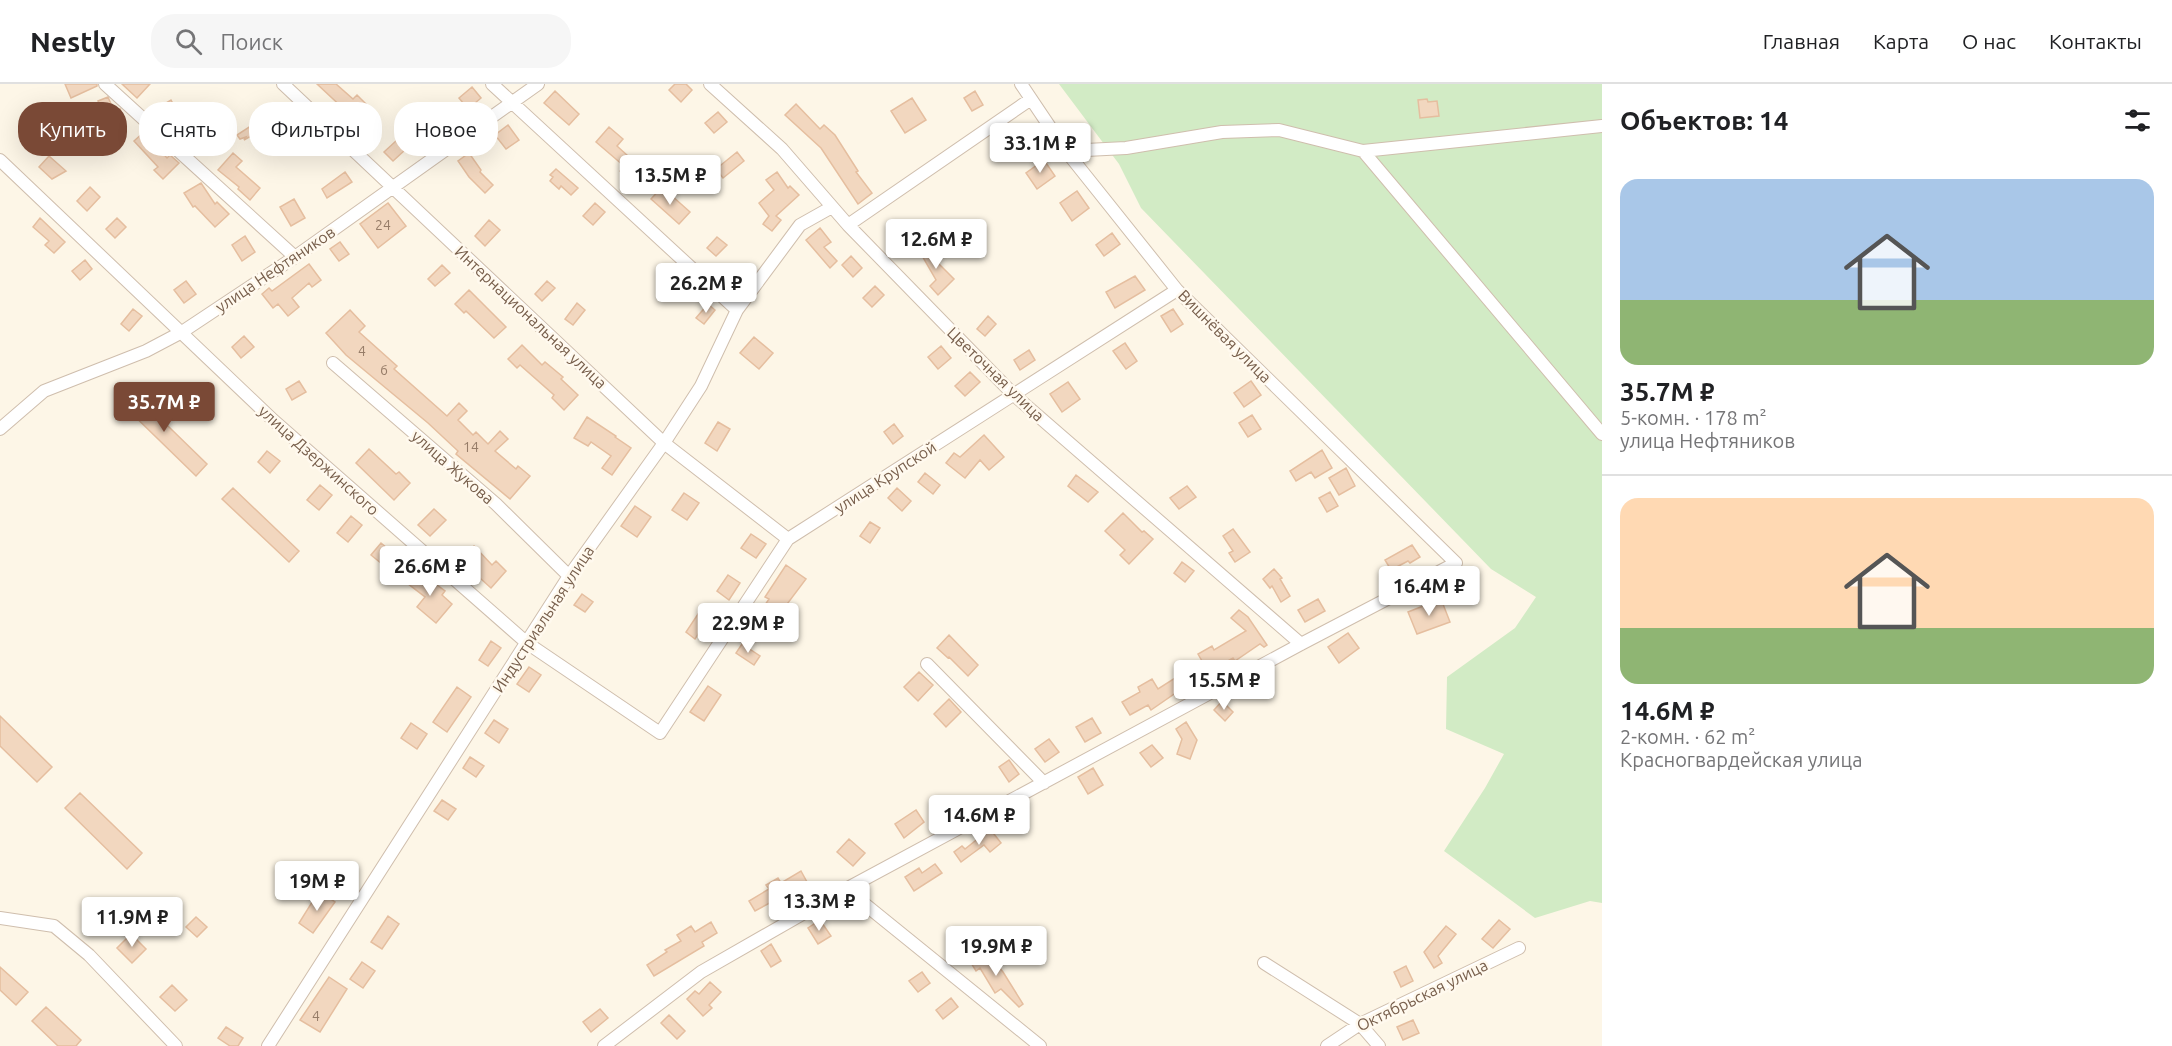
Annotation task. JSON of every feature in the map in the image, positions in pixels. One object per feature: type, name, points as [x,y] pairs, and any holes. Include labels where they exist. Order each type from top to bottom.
[{"type":"street","points":[[105,84],[295,257]]},
{"type":"street","name":"Интернациональная улица","points":[[283,84],[664,442],[788,539]]},
{"type":"street","points":[[492,84],[736,310]]},
{"type":"street","name":"улица Нефтяников","points":[[0,429],[45,391],[146,351],[182,332],[295,257],[538,84]]},
{"type":"street","name":"Цветочная улица","points":[[710,84],[782,148],[848,225],[1014,394],[1301,644]]},
{"type":"street","name":"Вишнёвая улица","points":[[1021,84],[1066,151],[1177,290],[1456,563],[1301,644]]},
{"type":"street","points":[[848,225],[1031,99]]},
{"type":"street","points":[[1066,151],[1126,148],[1222,132],[1279,130],[1363,151],[1602,126]]},
{"type":"street","points":[[1363,151],[1602,434]]},
{"type":"street","name":"улица Дзержинского","points":[[0,160],[273,420],[527,643],[660,733]]},
{"type":"street","name":"Индустриальная улица","points":[[268,1046],[569,576],[701,386],[736,310],[800,225],[832,207]]},
{"type":"street","name":"улица Крупской","points":[[660,733],[788,539],[1177,290]]},
{"type":"street","name":"улица Жукова","points":[[333,363],[496,504],[569,576]]},
{"type":"street","points":[[604,1046],[701,972],[846,889],[1301,644]]},
{"type":"street","points":[[927,664],[1044,783]]},
{"type":"street","points":[[846,889],[1040,1046]]},
{"type":"street","points":[[0,918],[54,926],[89,955],[176,1046]]},
{"type":"street","name":"Октябрьская улица","points":[[1327,1046],[1360,1024],[1519,948]]},
{"type":"street","points":[[1264,963],[1360,1024],[1379,1046]]},
{"type":"green space","points":[[1059,84],[1602,84],[1602,903],[1590,901],[1535,918],[1444,851],[1504,754],[1446,729],[1447,677],[1515,628],[1536,597],[1491,569],[1141,208],[1119,164]]},
{"type":"building","points":[[65,84],[97,84],[97,86],[71,98]]},
{"type":"building","points":[[122,84],[150,84],[137,98]]},
{"type":"building","points":[[317,84],[336,84],[353,99],[357,95],[364,102],[336,102]]},
{"type":"building","points":[[675,84],[686,84],[692,90],[681,102],[669,90]]},
{"type":"building","points":[[472,87],[481,98],[476,102],[462,102],[459,98]]},
{"type":"building","points":[[555,91],[579,114],[569,125],[544,103]]},
{"type":"building","points":[[975,91],[983,105],[972,111],[964,98]]},
{"type":"building","points":[[108,97],[110,102],[98,102]]},
{"type":"building","points":[[912,98],[926,120],[905,133],[891,111]]},
{"type":"building","points":[[1427,99],[1428,102],[1437,101],[1439,116],[1420,118],[1418,100]]},
{"type":"building","points":[[796,104],[820,129],[824,125],[835,135],[858,171],[856,172],[872,193],[858,204],[821,148],[785,115]]},
{"type":"building","points":[[718,112],[727,122],[714,133],[705,123]]},
{"type":"building","points":[[508,125],[519,140],[506,149],[498,139],[498,133]]},
{"type":"building","points":[[249,127],[249,137],[244,140],[246,137],[240,139],[237,135]]},
{"type":"building","points":[[609,127],[623,139],[617,146],[639,166],[629,178],[620,171],[624,166],[596,142]]},
{"type":"building","points":[[139,136],[139,146],[134,141]]},
{"type":"building","points":[[394,143],[394,156],[398,156],[393,161],[384,152]]},
{"type":"building","points":[[737,152],[744,161],[723,178],[716,169]]},
{"type":"building","points":[[49,156],[66,171],[52,179],[39,167]]},
{"type":"building","points":[[148,156],[165,156],[167,158],[171,156],[179,163],[163,179],[154,170],[158,167]]},
{"type":"building","points":[[230,156],[236,156],[242,161],[236,167],[260,188],[250,200],[238,189],[239,187],[218,170]]},
{"type":"building","points":[[465,156],[471,156],[481,170],[480,172],[493,185],[485,193],[469,177],[458,161]]},
{"type":"building","points":[[1044,160],[1055,176],[1037,189],[1026,173]]},
{"type":"building","points":[[556,169],[578,188],[571,195],[561,186],[559,189],[550,181],[553,177],[550,175]]},
{"type":"building","points":[[345,172],[352,182],[327,198],[322,189]]},
{"type":"building","points":[[777,172],[788,188],[790,186],[799,195],[776,216],[781,220],[772,231],[763,224],[769,216],[759,203],[774,190],[766,180]]},
{"type":"building","points":[[201,183],[215,204],[217,202],[229,214],[215,227],[195,206],[193,207],[184,193]]},
{"type":"building","points":[[90,187],[100,197],[87,211],[77,201]]},
{"type":"building","points":[[662,187],[690,212],[679,224],[651,199]]},
{"type":"building","points":[[1077,191],[1089,208],[1072,221],[1060,203]]},
{"type":"building","points":[[294,199],[305,218],[291,226],[280,207]]},
{"type":"building","points":[[388,203],[406,226],[378,248],[360,224]]},
{"type":"building","points":[[595,203],[605,212],[593,225],[583,216]]},
{"type":"building","points":[[40,218],[65,242],[54,253],[45,245],[49,241],[33,227]]},
{"type":"building","points":[[117,218],[126,227],[115,238],[106,229]]},
{"type":"building","points":[[489,220],[500,230],[485,246],[475,236]]},
{"type":"building","points":[[820,228],[831,242],[824,247],[837,261],[830,268],[806,240]]},
{"type":"building","points":[[1112,233],[1120,244],[1104,256],[1096,245]]},
{"type":"building","points":[[245,236],[255,252],[242,261],[232,245]]},
{"type":"building","points":[[717,237],[727,245],[716,256],[707,248]]},
{"type":"building","points":[[340,242],[349,254],[339,261],[330,249]]},
{"type":"building","points":[[919,245],[926,251],[933,247],[940,259],[936,261],[954,279],[938,295],[930,286],[936,280],[917,247]]},
{"type":"building","points":[[851,256],[862,268],[853,277],[842,265]]},
{"type":"building","points":[[85,260],[92,269],[80,280],[72,271]]},
{"type":"building","points":[[309,264],[321,280],[312,287],[309,283],[292,298],[299,307],[288,316],[278,304],[273,308],[262,294],[269,288],[272,291]]},
{"type":"building","points":[[442,265],[450,273],[435,286],[428,279]]},
{"type":"building","points":[[1135,276],[1145,290],[1115,308],[1106,292]]},
{"type":"building","points":[[186,281],[196,294],[184,303],[174,290]]},
{"type":"building","points":[[547,281],[555,288],[542,301],[535,294]]},
{"type":"building","points":[[875,286],[884,295],[872,307],[863,298]]},
{"type":"building","points":[[469,290],[506,327],[494,338],[466,311],[464,313],[455,304]]},
{"type":"building","points":[[577,303],[585,310],[573,325],[565,319]]},
{"type":"building","points":[[708,304],[715,310],[704,324],[696,318]]},
{"type":"building","points":[[133,309],[142,316],[129,331],[121,324]]},
{"type":"building","points":[[1173,309],[1183,324],[1171,332],[1161,316]]},
{"type":"building","points":[[350,310],[365,326],[359,332],[397,366],[394,369],[447,416],[459,403],[467,411],[458,420],[473,435],[476,432],[488,444],[500,431],[508,439],[495,451],[516,469],[518,466],[530,476],[510,499],[456,454],[458,451],[428,423],[346,355],[326,333]]},
{"type":"building","points":[[988,316],[996,324],[985,336],[977,329]]},
{"type":"building","points":[[244,336],[254,347],[241,358],[232,347]]},
{"type":"building","points":[[754,337],[773,353],[759,369],[740,353]]},
{"type":"building","points":[[1125,343],[1137,361],[1126,369],[1113,351]]},
{"type":"building","points":[[522,345],[542,365],[545,362],[563,377],[561,379],[578,395],[564,410],[552,398],[554,395],[520,365],[517,368],[508,359]]},
{"type":"building","points":[[941,346],[951,358],[938,369],[928,357]]},
{"type":"building","points":[[1029,350],[1035,360],[1020,370],[1014,360]]},
{"type":"building","points":[[970,372],[980,382],[965,396],[955,386]]},
{"type":"building","points":[[299,381],[306,392],[292,400],[286,389]]},
{"type":"building","points":[[1251,381],[1261,395],[1244,407],[1234,393]]},
{"type":"building","points":[[1068,382],[1080,399],[1062,412],[1050,394]]},
{"type":"building","points":[[132,391],[207,464],[196,476],[120,402]]},
{"type":"building","points":[[1252,415],[1261,429],[1248,437],[1239,423]]},
{"type":"building","points":[[587,417],[631,448],[612,475],[602,468],[611,456],[591,442],[588,446],[574,438]]},
{"type":"building","points":[[718,422],[730,429],[717,451],[705,443]]},
{"type":"building","points":[[894,424],[903,436],[893,444],[884,432]]},
{"type":"building","points":[[984,435],[1004,457],[989,470],[980,460],[965,478],[946,463],[954,453],[960,457]]},
{"type":"building","points":[[369,449],[396,474],[399,472],[410,483],[394,500],[356,463]]},
{"type":"building","points":[[1322,450],[1332,468],[1315,478],[1311,472],[1296,481],[1290,471]]},
{"type":"building","points":[[267,451],[280,461],[270,473],[258,462]]},
{"type":"building","points":[[1346,468],[1355,486],[1339,495],[1329,478]]},
{"type":"building","points":[[925,473],[940,485],[933,494],[918,482]]},
{"type":"building","points":[[1076,475],[1098,492],[1088,502],[1068,486]]},
{"type":"building","points":[[320,485],[332,495],[319,510],[307,500]]},
{"type":"building","points":[[1187,486],[1196,497],[1179,509],[1170,498]]},
{"type":"building","points":[[233,488],[299,551],[289,562],[222,499]]},
{"type":"building","points":[[897,488],[911,501],[902,511],[888,498]]},
{"type":"building","points":[[1330,492],[1338,506],[1327,512],[1319,498]]},
{"type":"building","points":[[684,493],[699,503],[687,520],[672,510]]},
{"type":"building","points":[[635,506],[651,517],[637,537],[621,526]]},
{"type":"building","points":[[434,509],[446,520],[430,536],[418,525]]},
{"type":"building","points":[[1123,513],[1142,532],[1144,531],[1153,539],[1129,564],[1120,555],[1125,550],[1105,531]]},
{"type":"building","points":[[351,516],[362,525],[348,542],[337,533]]},
{"type":"building","points":[[870,522],[880,528],[870,543],[860,536]]},
{"type":"building","points":[[1233,529],[1250,552],[1235,562],[1229,553],[1233,551],[1223,536]]},
{"type":"building","points":[[751,534],[766,544],[756,558],[741,548]]},
{"type":"building","points":[[381,543],[392,552],[382,564],[371,555]]},
{"type":"building","points":[[1412,545],[1420,557],[1391,570],[1385,560]]},
{"type":"building","points":[[474,546],[492,565],[496,561],[506,571],[491,588],[460,560]]},
{"type":"building","points":[[1182,562],[1194,571],[1185,582],[1174,573]]},
{"type":"building","points":[[786,565],[806,579],[775,620],[788,629],[781,639],[767,629],[764,633],[752,624],[769,599],[765,597]]},
{"type":"building","points":[[1274,569],[1282,578],[1280,579],[1290,596],[1281,602],[1272,586],[1270,588],[1263,579]]},
{"type":"building","points":[[417,570],[445,591],[442,595],[452,604],[436,623],[417,607],[425,597],[407,583]]},
{"type":"building","points":[[728,575],[740,583],[729,600],[717,591]]},
{"type":"building","points":[[582,594],[593,602],[585,612],[574,605]]},
{"type":"building","points":[[1318,599],[1325,611],[1305,622],[1298,610]]},
{"type":"building","points":[[1441,599],[1450,622],[1417,634],[1408,612]]},
{"type":"building","points":[[704,605],[713,611],[695,639],[686,632]]},
{"type":"building","points":[[1239,610],[1248,617],[1267,645],[1264,647],[1260,644],[1235,661],[1233,658],[1196,679],[1151,710],[1148,705],[1130,715],[1122,702],[1140,692],[1138,687],[1152,679],[1158,689],[1202,661],[1198,654],[1212,646],[1214,650],[1246,631],[1231,618]]},
{"type":"building","points":[[1348,633],[1359,648],[1339,663],[1328,647]]},
{"type":"building","points":[[949,635],[978,665],[968,676],[937,648]]},
{"type":"building","points":[[491,641],[501,648],[488,666],[479,660]]},
{"type":"building","points":[[742,644],[760,656],[754,665],[736,653]]},
{"type":"building","points":[[529,667],[541,675],[529,692],[517,684]]},
{"type":"building","points":[[919,672],[933,685],[918,701],[904,687]]},
{"type":"building","points":[[708,686],[721,695],[704,721],[690,712]]},
{"type":"building","points":[[457,687],[471,697],[447,732],[433,722]]},
{"type":"building","points":[[949,699],[961,712],[946,727],[934,714]]},
{"type":"building","points":[[1222,701],[1233,712],[1225,721],[1214,710]]},
{"type":"building","points":[[0,716],[52,767],[37,782],[0,746]]},
{"type":"building","points":[[1092,718],[1101,733],[1085,742],[1076,727]]},
{"type":"building","points":[[494,720],[508,729],[499,743],[485,733]]},
{"type":"building","points":[[1186,722],[1197,740],[1190,759],[1177,754],[1182,739],[1176,729]]},
{"type":"building","points":[[411,723],[427,734],[417,749],[401,738]]},
{"type":"building","points":[[1049,739],[1059,752],[1045,762],[1035,749]]},
{"type":"building","points":[[1152,745],[1163,758],[1151,767],[1140,753]]},
{"type":"building","points":[[470,757],[484,766],[476,777],[463,768]]},
{"type":"building","points":[[1009,760],[1019,774],[1009,782],[999,767]]},
{"type":"building","points":[[1093,768],[1103,785],[1088,794],[1078,777]]},
{"type":"building","points":[[80,793],[142,853],[127,869],[65,808]]},
{"type":"building","points":[[442,800],[456,809],[448,820],[434,811]]},
{"type":"building","points":[[916,810],[924,822],[904,838],[895,824]]},
{"type":"building","points":[[990,829],[1001,843],[990,852],[984,845],[961,862],[954,852],[962,846],[965,849]]},
{"type":"building","points":[[849,839],[865,853],[853,866],[837,852]]},
{"type":"building","points":[[935,864],[942,873],[914,891],[905,877],[919,868],[922,873]]},
{"type":"building","points":[[801,871],[807,882],[776,902],[775,900],[755,911],[749,901],[769,889],[766,885],[778,878],[781,883]]},
{"type":"building","points":[[319,891],[335,902],[313,933],[299,923]]},
{"type":"building","points":[[388,916],[399,924],[382,949],[371,942]]},
{"type":"building","points":[[196,917],[207,927],[197,937],[186,927]]},
{"type":"building","points":[[820,920],[831,936],[818,944],[808,928]]},
{"type":"building","points":[[1499,920],[1510,929],[1493,948],[1482,939]]},
{"type":"building","points":[[711,922],[717,933],[702,942],[704,946],[654,976],[647,965],[667,952],[665,950],[681,941],[677,935],[691,926],[695,932]]},
{"type":"building","points":[[1446,926],[1456,934],[1438,956],[1442,963],[1434,968],[1424,952]]},
{"type":"building","points":[[131,934],[146,949],[132,963],[117,948]]},
{"type":"building","points":[[771,944],[781,961],[771,967],[761,951]]},
{"type":"building","points":[[986,951],[1003,972],[1023,1004],[1019,1007],[1001,989],[995,993],[980,968],[976,971],[971,963]]},
{"type":"building","points":[[362,962],[375,971],[363,988],[350,979]]},
{"type":"building","points":[[1406,966],[1413,981],[1401,987],[1394,972]]},
{"type":"building","points":[[0,967],[28,992],[16,1005],[0,990]]},
{"type":"building","points":[[922,972],[930,983],[918,992],[909,981]]},
{"type":"building","points":[[329,977],[347,989],[320,1032],[300,1020]]},
{"type":"building","points":[[710,982],[721,992],[709,1005],[712,1008],[703,1016],[687,999],[695,991],[699,994]]},
{"type":"building","points":[[172,985],[187,1000],[175,1011],[160,997]]},
{"type":"building","points":[[951,998],[958,1007],[943,1019],[936,1010]]},
{"type":"building","points":[[46,1007],[81,1040],[76,1046],[58,1046],[32,1021]]},
{"type":"building","points":[[600,1009],[608,1018],[591,1032],[583,1022]]},
{"type":"building","points":[[669,1015],[685,1031],[677,1039],[661,1023]]},
{"type":"building","points":[[1413,1020],[1419,1033],[1403,1040],[1397,1027]]},
{"type":"building","points":[[226,1027],[243,1038],[238,1046],[230,1046],[218,1038]]}]
